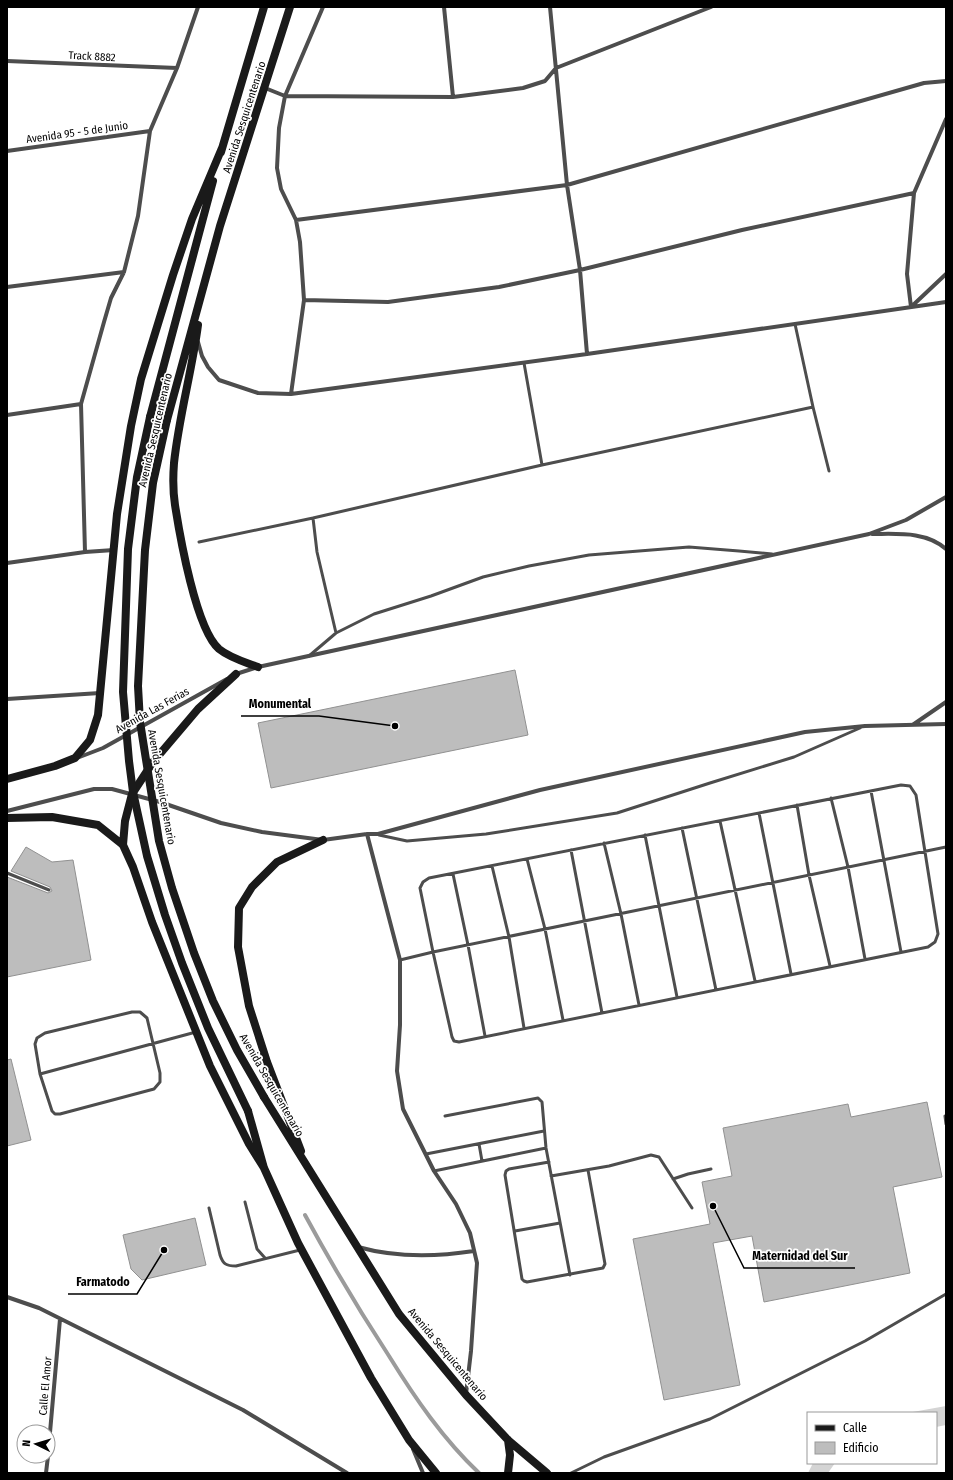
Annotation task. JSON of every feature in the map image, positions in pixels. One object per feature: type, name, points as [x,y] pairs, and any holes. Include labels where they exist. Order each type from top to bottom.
[{"type":"main road","name":"Avenida Sesquicentenario","points":[[264,7],[222,148],[150,417],[137,477],[128,549],[123,692],[124,724],[133,792],[147,856],[165,915],[208,1028],[248,1111],[264,1168],[302,1250],[371,1378],[409,1440],[436,1473]]},
{"type":"main road","name":"Avenida Sesquicentenario","points":[[290,7],[220,226],[167,420],[152,483],[145,550],[138,686],[140,722],[159,842],[172,888],[194,953],[213,1001],[237,1050],[308,1169],[399,1314],[466,1395],[508,1440],[547,1473]]},
{"type":"main road","points":[[7,779],[55,766],[75,758],[90,740],[98,715],[117,514],[131,426],[141,379],[192,219],[222,148]]},
{"type":"main road","points":[[201,299],[196,338],[182,408],[174,464],[175,504],[192,588],[207,632],[219,649],[234,658],[258,667]]},
{"type":"main road","points":[[123,845],[125,821],[132,794],[153,762],[194,714],[236,674]]},
{"type":"main road","points":[[7,818],[52,817],[98,825],[123,845],[133,867],[152,922],[221,1087],[249,1144],[264,1168]]},
{"type":"main road","points":[[308,1169],[267,1062],[249,1006],[238,947],[239,908],[252,887],[277,862],[323,840]]},
{"type":"main road","points":[[508,1440],[510,1455],[508,1473]]},
{"type":"street","points":[[85,552],[81,404],[111,298],[124,272],[138,216],[150,131],[177,68],[198,7]]},
{"type":"street","points":[[291,394],[304,300],[300,242],[296,220],[281,189],[277,168],[279,128],[285,96],[323,7]]},
{"type":"street","points":[[444,7],[453,97]]},
{"type":"street","points":[[550,7],[567,185],[580,270],[587,354]]},
{"type":"street","points":[[265,88],[285,96],[453,97],[523,88],[545,81],[556,68],[711,7]]},
{"type":"street","name":"Track 8882","points":[[7,61],[177,68]]},
{"type":"street","points":[[296,220],[567,185],[924,83],[946,81]]},
{"type":"street","points":[[911,307],[907,274],[914,193],[946,119]]},
{"type":"street","name":"Avenida 95 - 5 de Junio","points":[[7,151],[150,131]]},
{"type":"street","points":[[304,300],[388,302],[499,287],[580,270],[742,230],[914,193]]},
{"type":"street","points":[[7,287],[124,272]]},
{"type":"street","points":[[911,307],[946,274]]},
{"type":"street","points":[[196,338],[202,356],[219,380],[258,393],[291,394],[587,354],[946,302]]},
{"type":"street","points":[[7,415],[81,404]]},
{"type":"street","points":[[869,534],[906,520],[946,497]]},
{"type":"street","points":[[869,534],[919,536],[938,542],[946,549]]},
{"type":"street","name":"Avenida Las Ferias","points":[[75,758],[103,748],[236,674],[258,667],[869,534]]},
{"type":"street","points":[[7,563],[85,552],[114,550]]},
{"type":"street","points":[[7,699],[100,693]]},
{"type":"street","points":[[914,725],[946,702]]},
{"type":"street","points":[[7,811],[94,789],[112,789],[160,802],[221,823],[262,832],[323,840],[378,834],[540,790],[805,732],[865,726],[946,724]]},
{"type":"street","points":[[367,834],[400,960],[400,1025],[397,1071],[403,1109],[434,1171],[456,1204],[470,1233],[477,1263],[471,1351],[466,1395]]},
{"type":"street","points":[[356,1246],[383,1253],[416,1256],[454,1254],[474,1251]]},
{"type":"street","points":[[7,1298],[39,1308],[243,1410],[347,1473]]},
{"type":"street","name":"Calle El Amor","points":[[51,1424],[60,1318]]},
{"type":"street","points":[[409,1440],[423,1473]]},
{"type":"lane","points":[[795,324],[829,471]]},
{"type":"lane","points":[[524,362],[542,465]]},
{"type":"lane","points":[[199,542],[313,518],[542,465],[813,407]]},
{"type":"lane","points":[[313,518],[317,552],[336,633]]},
{"type":"lane","points":[[309,656],[336,633],[374,614],[483,577],[529,566],[589,555],[689,547],[739,550],[776,555]]},
{"type":"lane","points":[[378,834],[407,841],[478,835],[617,813],[794,757],[865,726]]},
{"type":"lane","points":[[901,785],[910,786],[916,795],[938,934],[935,942],[928,947],[459,1042],[454,1041],[420,888],[423,882],[428,878],[871,790],[901,785]]},
{"type":"lane","points":[[871,790],[901,952]]},
{"type":"lane","points":[[831,798],[848,867],[865,959]]},
{"type":"lane","points":[[797,805],[809,875],[830,966]]},
{"type":"lane","points":[[759,813],[791,974]]},
{"type":"lane","points":[[720,821],[755,981]]},
{"type":"lane","points":[[682,828],[716,990]]},
{"type":"lane","points":[[645,835],[677,997]]},
{"type":"lane","points":[[604,844],[621,914],[639,1005]]},
{"type":"lane","points":[[400,960],[509,936],[946,847]]},
{"type":"lane","points":[[571,850],[602,1013]]},
{"type":"lane","points":[[527,859],[545,929],[563,1020]]},
{"type":"lane","points":[[492,866],[509,936],[524,1028]]},
{"type":"lane","points":[[7,873],[49,890]]},
{"type":"lane","points":[[452,874],[468,945],[485,1036]]},
{"type":"lane","points":[[132,1012],[140,1012],[147,1018],[153,1044],[160,1078],[160,1082],[154,1089],[60,1114],[54,1114],[40,1074],[35,1044],[37,1038],[45,1033],[132,1012]]},
{"type":"lane","points":[[40,1074],[197,1032]]},
{"type":"lane","points":[[445,1116],[538,1098],[542,1102],[548,1162],[570,1275]]},
{"type":"lane","points":[[945,1116],[946,1124]]},
{"type":"lane","points":[[426,1154],[544,1131]]},
{"type":"lane","points":[[479,1144],[482,1161]]},
{"type":"lane","points":[[434,1171],[546,1148]]},
{"type":"lane","points":[[551,1176],[588,1170],[651,1155],[659,1157],[692,1208]]},
{"type":"lane","points":[[548,1162],[509,1169],[506,1171],[505,1175],[522,1279],[527,1282],[603,1268],[605,1264],[588,1170]]},
{"type":"lane","points":[[673,1179],[711,1169]]},
{"type":"lane","points":[[245,1202],[257,1249],[265,1258]]},
{"type":"lane","points":[[209,1208],[222,1262],[227,1266],[236,1266],[302,1250]]},
{"type":"lane","points":[[515,1231],[560,1223]]},
{"type":"lane","points":[[571,1473],[604,1457],[717,1416],[865,1342],[946,1294]]},
{"type":"shaded area","points":[[946,1406],[946,1425],[937,1427],[937,1412],[913,1412]]},
{"type":"shaded area","points":[[812,1464],[834,1464],[828,1473],[808,1473]]},
{"type":"building","points":[[515,670],[528,735],[271,788],[258,723]]},
{"type":"building","points":[[26,847],[52,862],[73,860],[91,960],[7,977],[7,877],[48,893],[52,891],[50,887],[11,871]]},
{"type":"building","points":[[11,1059],[31,1140],[7,1146],[7,1060]]},
{"type":"building","points":[[927,1102],[942,1177],[893,1187],[910,1273],[764,1302],[752,1236],[713,1243],[740,1385],[664,1400],[633,1239],[710,1224],[702,1182],[732,1176],[723,1128],[848,1104],[851,1117]]},
{"type":"building","points":[[195,1218],[206,1265],[142,1280],[131,1269],[123,1235]]},
{"type":"waterway","points":[[305,1215],[356,1304],[409,1387],[430,1418],[453,1446],[479,1473]]},
{"type":"place","name":"Monumental","points":[[395,726]]},
{"type":"place","name":"Maternidad del Sur","points":[[713,1206]]},
{"type":"place","name":"Farmatodo","points":[[164,1250]]}]
